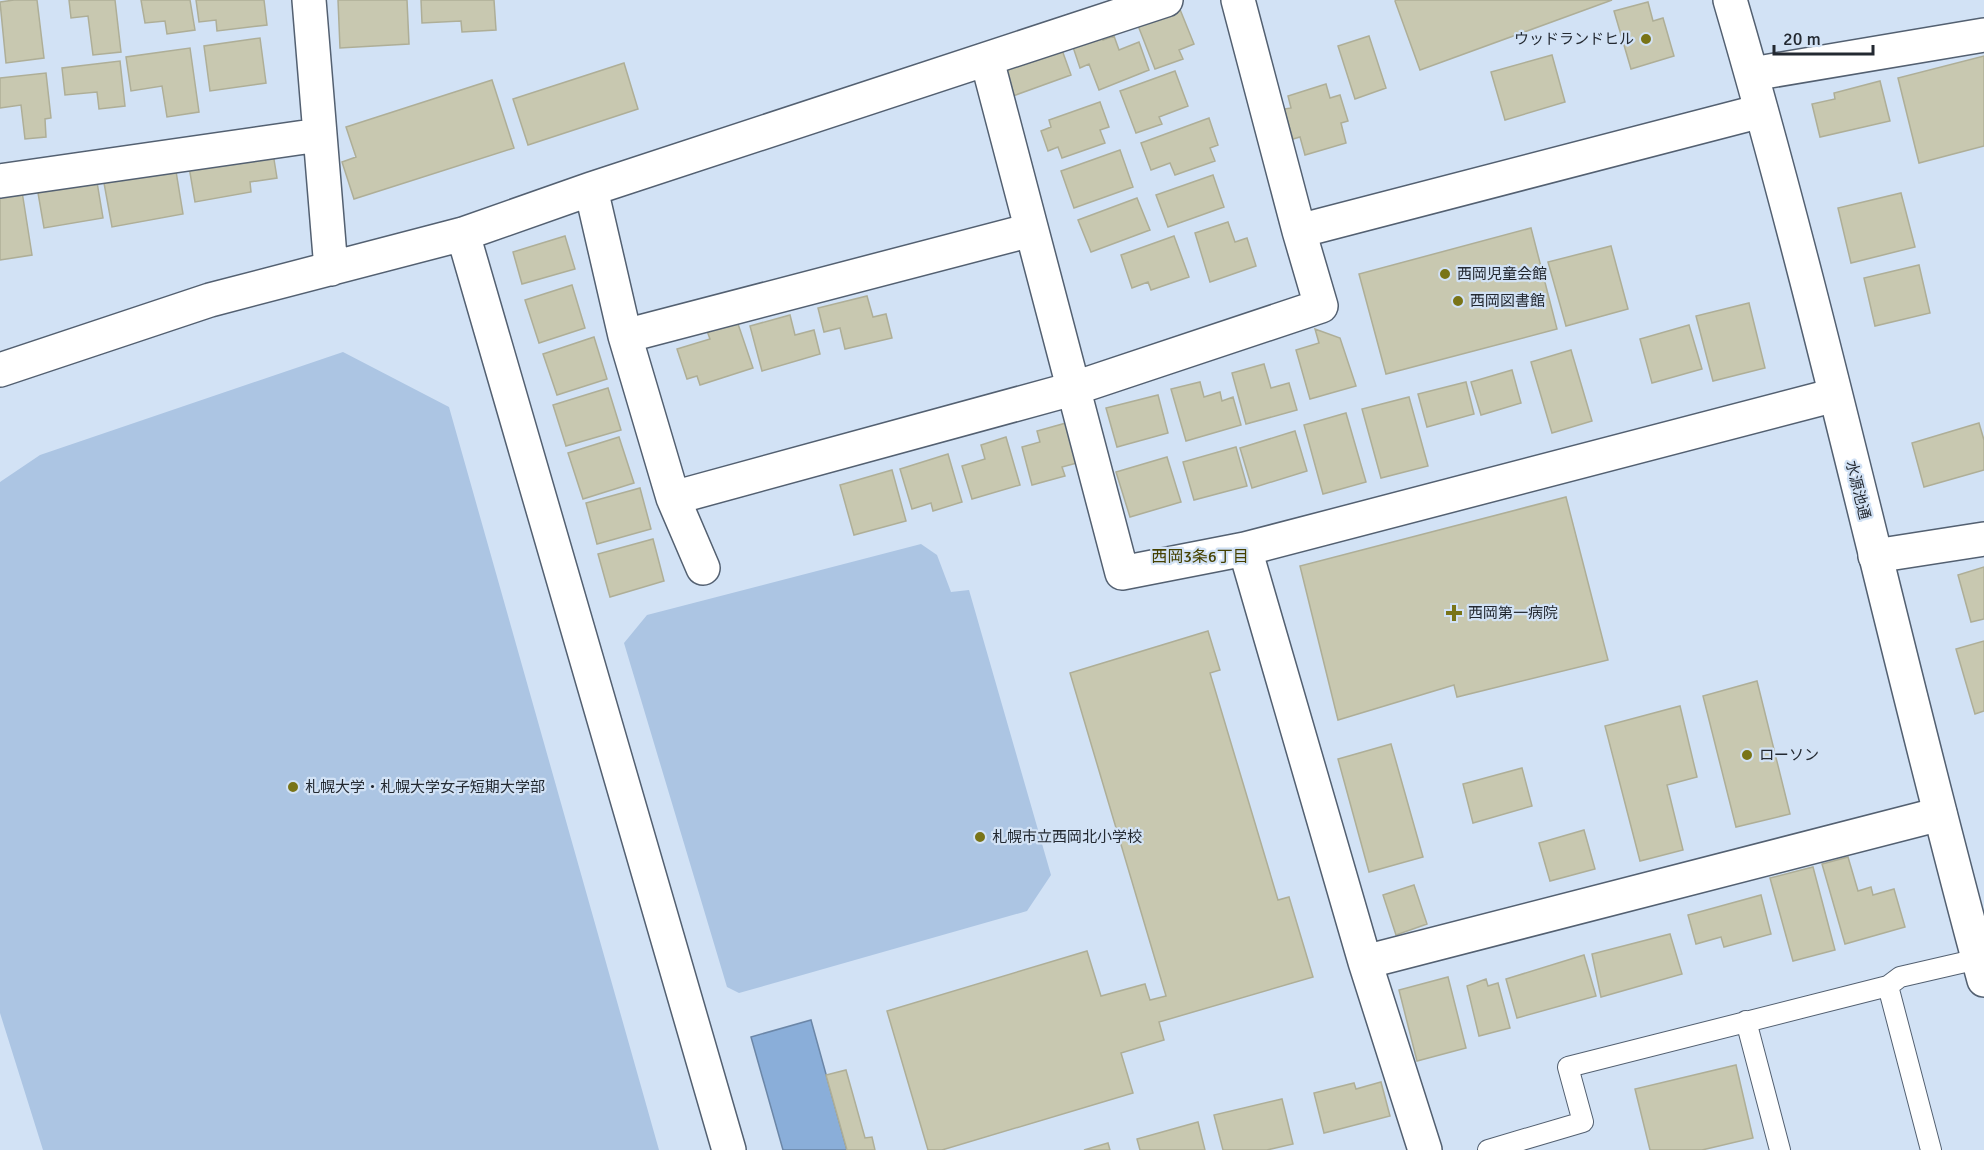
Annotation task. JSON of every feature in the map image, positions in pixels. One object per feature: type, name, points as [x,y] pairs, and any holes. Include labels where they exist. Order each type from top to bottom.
[{"type":"street","points":[[309,0],[331,269]]},
{"type":"street","points":[[0,370],[210,300],[463,234],[591,189],[1166,0]]},
{"type":"street","points":[[673,498],[1072,389],[1322,306],[1299,231],[1238,0]]},
{"type":"street","name":"水源池通","points":[[1730,0],[1752,74],[1981,969]]},
{"type":"street","points":[[1752,74],[1984,35]]},
{"type":"street","points":[[987,60],[1122,573],[1245,549],[1835,395]]},
{"type":"street","points":[[1299,231],[1761,111]]},
{"type":"street","points":[[0,181],[319,135]]},
{"type":"street","points":[[591,189],[625,336],[673,498],[703,568]]},
{"type":"street","points":[[625,336],[1031,230]]},
{"type":"street","points":[[463,234],[729,1150]]},
{"type":"street","points":[[1875,556],[1984,539]]},
{"type":"street","points":[[1245,549],[1365,962],[1425,1150]]},
{"type":"street","points":[[1365,962],[1940,814]]},
{"type":"lane","points":[[1488,1150],[1583,1122],[1568,1067],[1888,986],[1900,977],[1981,969]]},
{"type":"lane","points":[[1888,986],[1931,1150]]},
{"type":"lane","points":[[1746,1021],[1780,1150]]},
{"type":"shaded area","name":"札幌大学・札幌大学女子短期大学部","points":[[343,352],[449,407],[659,1150],[43,1150],[0,1013],[0,482],[40,455]]},
{"type":"shaded area","points":[[921,544],[937,555],[951,592],[969,590],[1051,875],[1027,911],[739,993],[727,987],[624,643],[647,615]]},
{"type":"shaded area","points":[[811,1020],[847,1150],[783,1150],[751,1037]]},
{"type":"building","points":[[37,0],[44,58],[6,63],[0,2]]},
{"type":"building","points":[[69,0],[115,0],[121,52],[93,55],[88,16],[71,18]]},
{"type":"building","points":[[141,0],[190,0],[195,30],[167,34],[165,21],[145,23]]},
{"type":"building","points":[[196,0],[264,0],[267,25],[217,31],[216,20],[199,22]]},
{"type":"building","points":[[338,0],[407,0],[409,44],[340,48]]},
{"type":"building","points":[[421,0],[494,0],[496,30],[462,32],[461,21],[422,23]]},
{"type":"building","points":[[1396,0],[1612,0],[1420,70]]},
{"type":"building","name":"ウッドランドヒル","points":[[1648,2],[1653,21],[1663,18],[1674,56],[1631,69],[1614,11]]},
{"type":"building","points":[[1179,7],[1194,44],[1179,50],[1183,59],[1155,69],[1137,23]]},
{"type":"building","points":[[1100,33],[1103,40],[1114,36],[1119,50],[1139,42],[1149,70],[1099,90],[1089,64],[1080,68],[1072,44]]},
{"type":"building","points":[[1057,36],[1071,75],[1013,96],[999,56]]},
{"type":"building","points":[[1369,36],[1386,88],[1355,99],[1338,46]]},
{"type":"building","points":[[260,38],[266,83],[210,91],[204,46]]},
{"type":"building","points":[[190,48],[199,112],[167,117],[162,86],[131,91],[126,57]]},
{"type":"building","points":[[1552,55],[1565,102],[1505,120],[1491,72]]},
{"type":"building","points":[[1984,56],[1984,146],[1919,163],[1898,78]]},
{"type":"building","points":[[120,61],[125,106],[99,109],[97,92],[65,95],[62,68]]},
{"type":"building","points":[[624,63],[638,109],[528,145],[513,99]]},
{"type":"building","points":[[1175,71],[1188,106],[1159,117],[1162,124],[1136,133],[1120,91]]},
{"type":"building","points":[[46,73],[51,118],[45,119],[46,137],[25,139],[21,105],[0,108],[0,78]]},
{"type":"building","points":[[492,80],[514,148],[354,199],[342,162],[356,157],[346,127]]},
{"type":"building","points":[[1880,81],[1890,121],[1820,137],[1812,104],[1835,99],[1834,93]]},
{"type":"building","points":[[1326,84],[1330,98],[1340,95],[1348,121],[1341,123],[1346,143],[1305,155],[1300,137],[1293,139],[1284,109],[1291,108],[1288,96]]},
{"type":"building","points":[[1100,102],[1109,127],[1100,130],[1105,143],[1062,158],[1058,147],[1048,151],[1041,131],[1051,127],[1049,120]]},
{"type":"building","points":[[1209,118],[1218,145],[1210,148],[1215,161],[1175,175],[1170,163],[1151,170],[1141,143]]},
{"type":"building","points":[[272,147],[277,178],[250,182],[251,192],[195,202],[188,161]]},
{"type":"building","points":[[1120,150],[1133,187],[1074,208],[1061,171]]},
{"type":"building","points":[[174,159],[183,214],[112,227],[102,172]]},
{"type":"building","points":[[1213,175],[1224,207],[1168,227],[1156,195]]},
{"type":"building","points":[[96,176],[103,218],[44,228],[37,187]]},
{"type":"building","points":[[21,185],[32,255],[0,260],[0,189]]},
{"type":"building","points":[[1901,193],[1915,247],[1851,263],[1838,208]]},
{"type":"building","points":[[1137,198],[1150,230],[1091,252],[1078,220]]},
{"type":"building","points":[[1228,222],[1235,242],[1247,238],[1256,266],[1210,282],[1195,233]]},
{"type":"building","name":"西岡図書館","points":[[1531,228],[1557,329],[1386,374],[1359,274]]},
{"type":"building","points":[[565,236],[575,269],[522,284],[513,252]]},
{"type":"building","points":[[1174,236],[1189,277],[1151,290],[1148,282],[1132,288],[1121,255]]},
{"type":"building","points":[[1611,246],[1628,309],[1566,326],[1548,262]]},
{"type":"building","points":[[1919,265],[1930,313],[1875,326],[1864,278]]},
{"type":"building","points":[[572,285],[585,328],[539,343],[525,300]]},
{"type":"building","points":[[867,296],[873,317],[886,314],[892,338],[845,349],[840,328],[824,332],[818,308]]},
{"type":"building","points":[[1749,303],[1765,368],[1713,381],[1696,316]]},
{"type":"building","points":[[790,315],[795,335],[814,330],[820,354],[762,371],[750,326]]},
{"type":"building","points":[[737,321],[753,368],[700,385],[697,376],[687,379],[677,349],[710,339],[707,331]]},
{"type":"building","points":[[1689,325],[1702,369],[1652,383],[1640,339]]},
{"type":"building","points":[[1315,329],[1340,338],[1356,386],[1310,399],[1296,350],[1319,343]]},
{"type":"building","points":[[594,337],[607,379],[557,395],[543,354]]},
{"type":"building","points":[[1571,350],[1592,421],[1552,433],[1531,362]]},
{"type":"building","points":[[1264,364],[1271,388],[1289,383],[1297,410],[1246,424],[1232,373]]},
{"type":"building","points":[[1512,370],[1521,403],[1481,415],[1471,382]]},
{"type":"building","points":[[1200,382],[1204,397],[1220,392],[1222,401],[1233,397],[1241,425],[1186,441],[1171,389]]},
{"type":"building","points":[[1466,382],[1474,414],[1427,427],[1418,394]]},
{"type":"building","points":[[608,388],[621,430],[566,446],[553,405]]},
{"type":"building","points":[[1158,395],[1168,433],[1117,447],[1106,408]]},
{"type":"building","points":[[1409,397],[1428,466],[1381,478],[1362,409]]},
{"type":"building","points":[[1346,413],[1366,482],[1323,494],[1304,425]]},
{"type":"building","points":[[1066,423],[1077,463],[1062,467],[1065,476],[1032,485],[1022,447],[1040,442],[1037,431]]},
{"type":"building","points":[[1979,423],[1984,440],[1984,470],[1924,487],[1912,443]]},
{"type":"building","points":[[1295,431],[1307,471],[1252,488],[1240,448]]},
{"type":"building","points":[[619,437],[634,483],[583,499],[568,453]]},
{"type":"building","points":[[1006,437],[1020,485],[972,499],[962,466],[985,459],[981,445]]},
{"type":"building","points":[[1236,447],[1247,486],[1194,500],[1183,462]]},
{"type":"building","points":[[948,454],[962,502],[933,511],[931,503],[912,509],[900,469]]},
{"type":"building","points":[[1167,457],[1181,502],[1130,517],[1116,472]]},
{"type":"building","points":[[892,470],[906,521],[854,535],[840,485]]},
{"type":"building","points":[[640,488],[651,529],[597,544],[586,503]]},
{"type":"building","name":"西岡第一病院","points":[[1566,497],[1608,660],[1457,697],[1454,685],[1338,720],[1300,566]]},
{"type":"building","points":[[653,539],[664,581],[610,597],[598,554]]},
{"type":"building","points":[[1984,567],[1984,619],[1971,622],[1958,575]]},
{"type":"building","points":[[1208,631],[1220,670],[1210,673],[1278,900],[1289,897],[1313,977],[1159,1022],[1164,1040],[1121,1053],[1133,1093],[942,1150],[928,1150],[887,1011],[1087,951],[1101,996],[1145,984],[1150,1000],[1166,996],[1070,673]]},
{"type":"building","points":[[1984,641],[1984,711],[1975,714],[1956,649]]},
{"type":"building","name":"ローソン","points":[[1757,681],[1790,814],[1736,827],[1703,696]]},
{"type":"building","points":[[1680,706],[1697,777],[1667,785],[1683,850],[1640,861],[1605,726]]},
{"type":"building","points":[[1391,744],[1423,857],[1369,872],[1338,759]]},
{"type":"building","points":[[1522,768],[1532,806],[1473,823],[1463,784]]},
{"type":"building","points":[[1584,830],[1595,869],[1550,881],[1539,843]]},
{"type":"building","points":[[1848,857],[1858,891],[1871,887],[1873,895],[1894,889],[1905,927],[1845,944],[1822,864]]},
{"type":"building","points":[[1813,867],[1835,950],[1793,961],[1770,878]]},
{"type":"building","points":[[1414,885],[1427,924],[1396,935],[1383,895]]},
{"type":"building","points":[[1761,895],[1771,934],[1724,947],[1721,937],[1696,944],[1688,915]]},
{"type":"building","points":[[1670,934],[1682,974],[1601,997],[1592,954]]},
{"type":"building","points":[[1584,955],[1596,996],[1517,1018],[1506,979]]},
{"type":"building","points":[[1448,977],[1466,1048],[1417,1061],[1399,990]]},
{"type":"building","points":[[1486,979],[1488,986],[1498,983],[1510,1028],[1479,1036],[1467,986]]},
{"type":"building","points":[[1736,1065],[1753,1138],[1702,1150],[1650,1150],[1635,1089]]},
{"type":"building","points":[[846,1070],[865,1138],[872,1137],[875,1150],[847,1150],[826,1075]]},
{"type":"building","points":[[1381,1082],[1390,1116],[1324,1133],[1314,1093],[1354,1083],[1356,1089]]},
{"type":"building","points":[[1282,1099],[1293,1144],[1267,1150],[1223,1150],[1214,1115]]},
{"type":"building","points":[[1198,1122],[1205,1150],[1140,1150],[1137,1139]]},
{"type":"building","points":[[1108,1143],[1110,1150],[1084,1150]]},
{"type":"place","name":"ウッドランドヒル","points":[[1646,39]]},
{"type":"place","name":"西岡児童会館","points":[[1445,274]]},
{"type":"place","name":"西岡図書館","points":[[1458,301]]},
{"type":"place","name":"西岡第一病院","points":[[1454,613]]},
{"type":"place","name":"ローソン","points":[[1747,755]]},
{"type":"place","name":"札幌大学・札幌大学女子短期大学部","points":[[293,787]]},
{"type":"place","name":"札幌市立西岡北小学校","points":[[980,837]]},
{"type":"district","name":"西岡3条6丁目","points":[[1200,557]]}]
